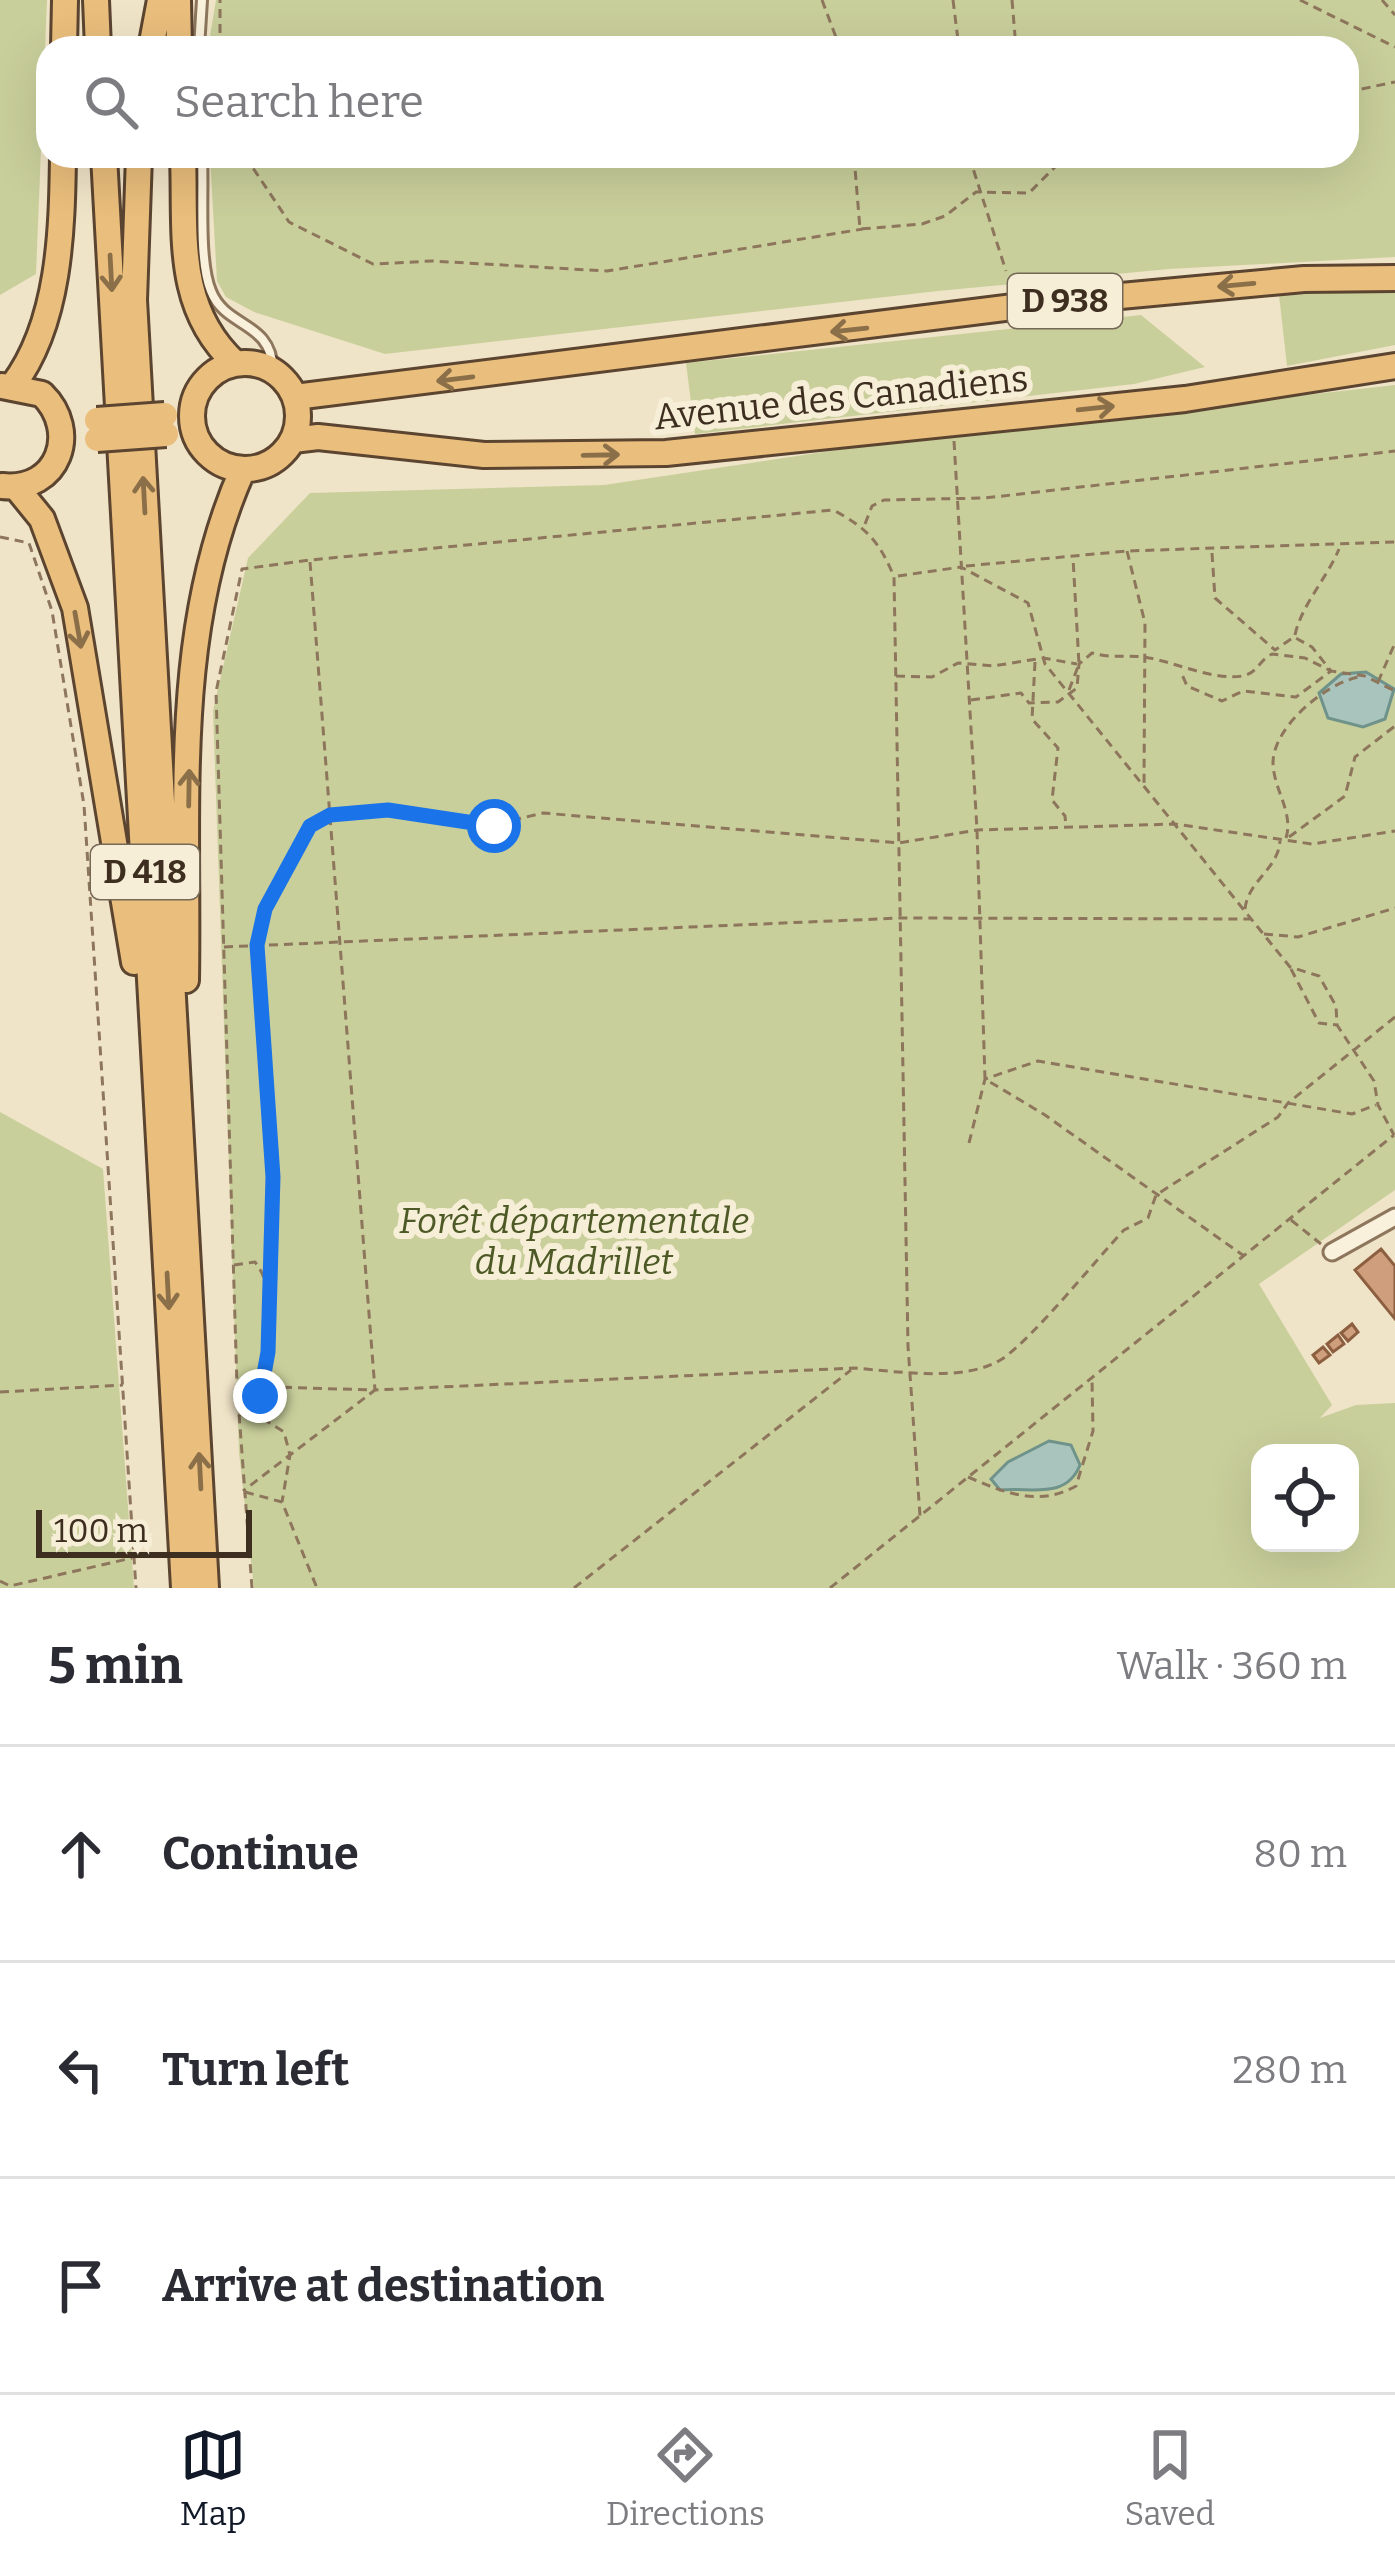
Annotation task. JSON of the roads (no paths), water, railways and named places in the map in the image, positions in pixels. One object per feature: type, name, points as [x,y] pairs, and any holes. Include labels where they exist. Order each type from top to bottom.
[{"type":"highway","points":[[64,36],[65,0]]},
{"type":"highway","points":[[96,0],[98,36]]},
{"type":"highway","points":[[153,36],[160,0]]},
{"type":"highway","points":[[178,0],[178,36]]},
{"type":"highway","points":[[62,450],[60,418],[42,394],[7,386],[33,353],[49,302],[61,239],[63,168]]},
{"type":"highway","name":"D 418","points":[[105,168],[184,1588]]},
{"type":"highway","name":"D 418","points":[[139,168],[134,300],[206,1588]]},
{"type":"highway","points":[[184,168],[194,309],[212,342],[235,363],[273,370],[295,397],[293,440],[272,462],[243,469],[213,458],[193,421],[206,379],[235,363]]},
{"type":"highway","points":[[1304,279],[1395,266]]},
{"type":"highway","name":"Avenue des Canadiens","points":[[295,397],[1046,303],[1304,279],[1395,278]]},
{"type":"highway","name":"Avenue des Canadiens","points":[[293,440],[318,437],[484,455],[666,454],[1185,399],[1395,366]]},
{"type":"highway","points":[[60,418],[97,429],[193,421]]},
{"type":"highway","points":[[8,486],[39,479],[62,450],[97,429]]},
{"type":"highway","points":[[174,1029],[186,991],[190,668],[214,549],[243,469]]},
{"type":"highway","points":[[8,486],[43,519],[75,608],[131,928],[141,1026],[155,1056]]},
{"type":"street","points":[[1332,1252],[1395,1217]]},
{"type":"lane","points":[[200,36],[202,0]]},
{"type":"lane","points":[[203,168],[211,292],[230,315],[262,337],[272,350],[273,370]]},
{"type":"water","points":[[1366,672],[1394,689],[1385,719],[1363,727],[1328,718],[1319,693],[1341,674]]},
{"type":"water","points":[[1049,1441],[1071,1445],[1080,1465],[1066,1483],[1057,1488],[1000,1490],[991,1479],[1008,1462]]},
{"type":"park label","name":"Forêt départementale du Madrillet","points":[[574,1242]]}]
